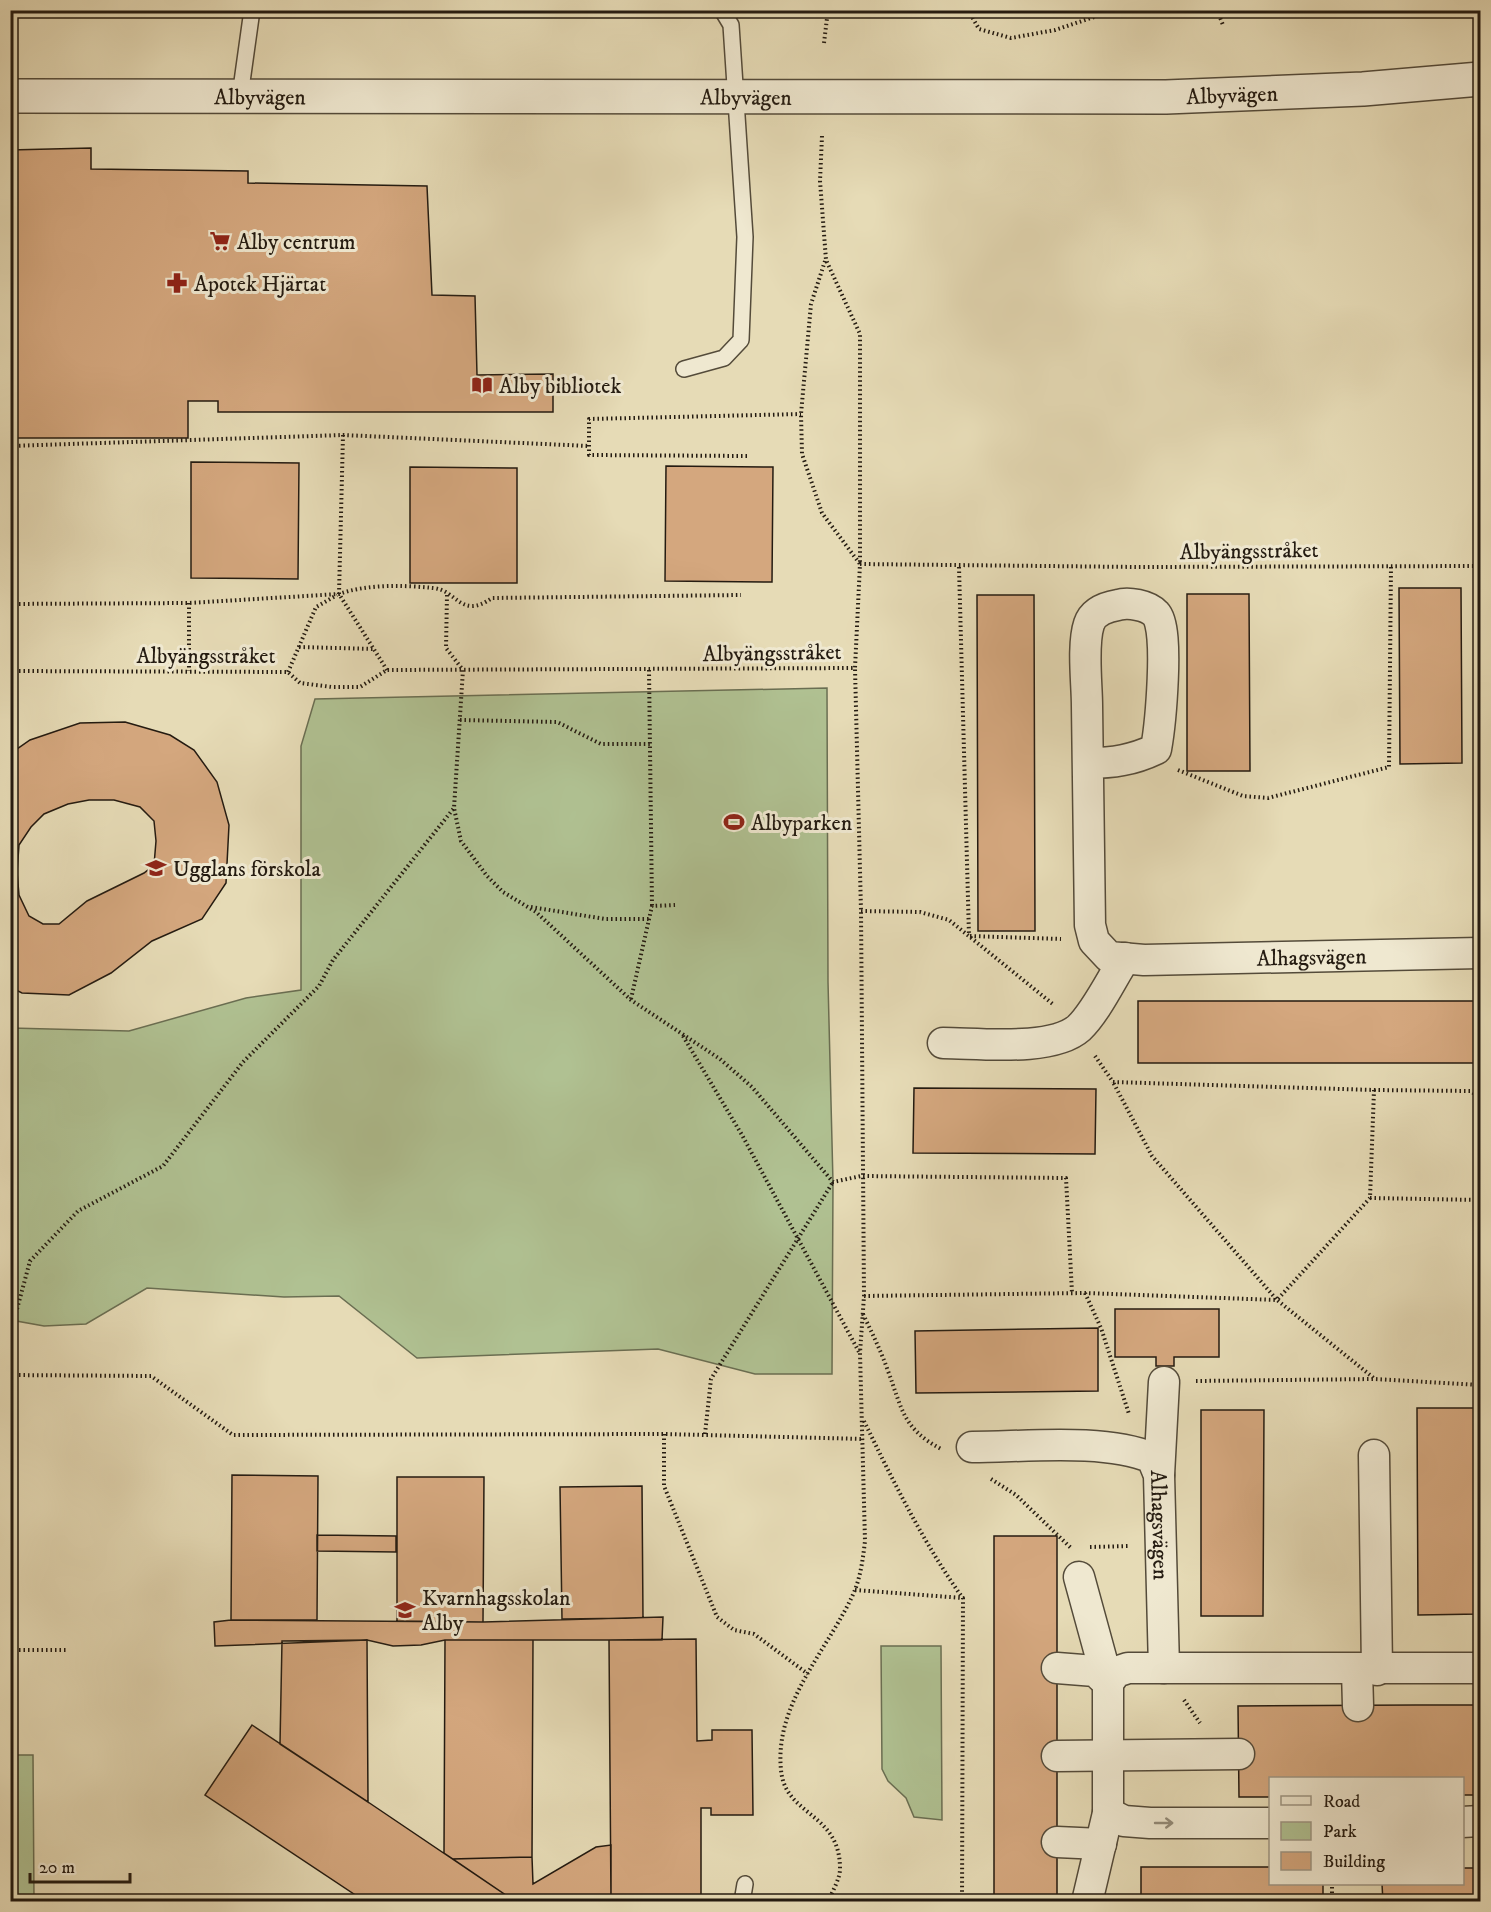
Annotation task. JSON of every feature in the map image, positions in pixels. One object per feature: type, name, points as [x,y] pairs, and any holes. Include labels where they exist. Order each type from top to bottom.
[{"type":"street","name":"Albyvägen","points":[[10,96],[1166,97],[1363,89],[1480,80]]},
{"type":"street","points":[[1088,763],[1114,763],[1137,758],[1156,749],[1160,724],[1163,630],[1156,614],[1140,606],[1121,604],[1102,609],[1089,623],[1088,763],[1090,925],[1094,940],[1108,957],[1135,959]]},
{"type":"street","name":"Alhagsvägen","points":[[1135,959],[1480,953]]},
{"type":"street","points":[[943,1043],[1036,1042],[1071,1035],[1082,1026],[1135,959]]},
{"type":"street","points":[[1151,1465],[1164,1382]]},
{"type":"street","name":"Alhagsvägen","points":[[972,1447],[1111,1447],[1151,1465],[1161,1546],[1164,1668]]},
{"type":"street","points":[[1358,1706],[1367,1670],[1374,1455]]},
{"type":"street","points":[[1080,1561],[1108,1683],[1110,1755],[1108,1813],[1087,1902]]},
{"type":"street","points":[[1057,1668],[1095,1671],[1108,1683]]},
{"type":"street","points":[[1108,1683],[1116,1672],[1128,1668],[1367,1670],[1480,1668]]},
{"type":"street","points":[[1057,1756],[1239,1754]]},
{"type":"street","points":[[1108,1813],[1124,1821],[1150,1823],[1269,1823]]},
{"type":"street","points":[[1464,1821],[1480,1821]]},
{"type":"street","points":[[1057,1842],[1101,1844]]},
{"type":"lane","points":[[240,96],[252,10]]},
{"type":"lane","points":[[684,369],[724,358],[741,340],[744,237],[736,96],[731,25],[722,10]]},
{"type":"lane","points":[[742,1902],[745,1884]]},
{"type":"path","points":[[824,43],[828,10]]},
{"type":"path","points":[[968,10],[979,29],[1011,38],[1055,30],[1115,10]]},
{"type":"path","points":[[1217,10],[1223,25]]},
{"type":"path","points":[[822,136],[820,181],[826,260],[860,334],[860,564]]},
{"type":"path","points":[[826,260],[811,304],[801,414],[802,454],[822,513],[860,564]]},
{"type":"path","points":[[747,456],[589,455],[589,419],[801,414]]},
{"type":"path","points":[[10,446],[343,435],[589,446]]},
{"type":"path","points":[[343,435],[339,594],[387,670]]},
{"type":"path","name":"Albyängsstråket","points":[[10,671],[288,672],[300,683],[332,687],[360,687],[387,670],[855,668],[860,564],[959,567],[1391,564],[1480,566]]},
{"type":"path","points":[[1175,769],[1243,796],[1268,798],[1389,767],[1391,564]]},
{"type":"path","points":[[959,567],[969,936]]},
{"type":"path","points":[[288,672],[316,607],[339,594],[356,588],[436,588],[462,605],[481,606],[492,598],[741,595]]},
{"type":"path","points":[[10,604],[189,603],[339,594]]},
{"type":"path","points":[[447,596],[446,648],[463,670],[454,808],[461,841],[482,870],[503,892],[527,906],[631,1000],[720,1059],[752,1087],[833,1182]]},
{"type":"path","points":[[189,603],[189,671]]},
{"type":"path","points":[[299,647],[374,649]]},
{"type":"path","points":[[828,1902],[841,1869],[836,1842],[822,1822],[787,1795],[781,1770],[784,1733],[797,1693],[855,1590],[862,1565],[864,1541],[864,1439],[860,1353],[864,1296],[861,1176],[861,911],[855,668]]},
{"type":"path","points":[[631,1000],[652,906],[649,670]]},
{"type":"path","points":[[460,720],[557,722],[602,744],[650,744]]},
{"type":"path","points":[[10,1335],[30,1261],[78,1211],[163,1166],[243,1062],[319,986],[333,960],[454,808]]},
{"type":"path","points":[[652,906],[675,905]]},
{"type":"path","points":[[527,906],[605,919],[649,919]]},
{"type":"path","points":[[861,911],[920,912],[949,920],[1060,1010]]},
{"type":"path","points":[[969,936],[1094,940]]},
{"type":"path","points":[[682,1034],[742,1135],[860,1353]]},
{"type":"path","points":[[1095,1056],[1113,1082],[1152,1156],[1277,1300],[1375,1378]]},
{"type":"path","points":[[1113,1082],[1470,1091],[1480,1098]]},
{"type":"path","points":[[864,1296],[1085,1293],[1277,1300],[1370,1198],[1374,1090]]},
{"type":"path","points":[[705,1434],[711,1378],[833,1182],[861,1176],[1066,1178],[1072,1293]]},
{"type":"path","points":[[1370,1198],[1480,1200]]},
{"type":"path","points":[[1085,1293],[1101,1328],[1151,1465]]},
{"type":"path","points":[[862,1314],[889,1373],[902,1412],[911,1428],[935,1446]]},
{"type":"path","points":[[10,1375],[151,1376],[233,1435],[705,1434],[864,1439]]},
{"type":"path","points":[[1164,1382],[1375,1378],[1480,1385]]},
{"type":"path","points":[[863,1419],[903,1499],[946,1574],[963,1598],[962,1902]]},
{"type":"path","points":[[664,1434],[664,1485],[717,1617],[734,1630],[754,1634],[808,1674]]},
{"type":"path","points":[[995,1482],[1016,1495],[1042,1518],[1066,1541],[1080,1561],[1092,1546],[1161,1546]]},
{"type":"path","points":[[855,1590],[963,1598]]},
{"type":"path","points":[[10,1650],[68,1650]]},
{"type":"path","points":[[1332,1885],[1332,1902]]},
{"type":"green space","name":"Albyparken","points":[[827,688],[828,982],[833,1182],[832,1374],[755,1374],[658,1349],[417,1358],[339,1296],[284,1297],[147,1288],[86,1324],[44,1326],[11,1320],[11,1028],[129,1031],[246,998],[301,990],[301,746],[315,699]]},
{"type":"green space","points":[[881,1646],[941,1646],[942,1820],[914,1817],[906,1798],[888,1781],[882,1769]]},
{"type":"green space","points":[[10,1755],[33,1755],[34,1901],[11,1901]]},
{"type":"building","name":"Alby centrum","points":[[91,148],[91,169],[248,171],[248,183],[427,186],[432,295],[475,296],[477,375],[553,374],[553,412],[218,412],[218,401],[188,401],[188,438],[10,438],[10,150]]},
{"type":"building","points":[[191,462],[299,463],[298,579],[191,578]]},
{"type":"building","points":[[666,466],[773,467],[772,582],[665,581]]},
{"type":"building","points":[[410,467],[517,468],[517,583],[410,583]]},
{"type":"building","points":[[10,468],[13,468],[12,583],[10,583]]},
{"type":"building","points":[[1399,588],[1461,588],[1462,763],[1400,764]]},
{"type":"building","points":[[1187,594],[1249,594],[1250,771],[1187,771]]},
{"type":"building","points":[[977,595],[1034,595],[1035,931],[978,931]]},
{"type":"building","points":[[125,722],[170,735],[194,750],[217,782],[229,825],[226,883],[202,919],[152,941],[111,973],[69,995],[22,993],[10,987],[10,754],[30,740],[80,723]],"holes":[[[89,800],[114,800],[140,807],[154,821],[156,841],[154,865],[144,873],[87,901],[59,924],[43,924],[29,916],[19,895],[17,872],[19,845],[31,827],[44,814],[68,804]]]},
{"type":"building","points":[[1138,1001],[1480,1001],[1480,1063],[1138,1063]]},
{"type":"building","points":[[914,1088],[1096,1089],[1095,1154],[913,1153]]},
{"type":"building","points":[[1115,1309],[1219,1309],[1219,1357],[1174,1357],[1174,1366],[1156,1366],[1156,1357],[1115,1357]]},
{"type":"building","points":[[1098,1328],[1098,1391],[916,1393],[915,1331]]},
{"type":"building","points":[[1417,1408],[1480,1408],[1480,1614],[1418,1615]]},
{"type":"building","points":[[1201,1410],[1264,1410],[1263,1616],[1201,1616]]},
{"type":"building","points":[[232,1475],[318,1476],[317,1620],[231,1620]]},
{"type":"building","points":[[397,1477],[484,1477],[483,1622],[397,1621]]},
{"type":"building","points":[[642,1486],[643,1618],[562,1619],[560,1487]]},
{"type":"building","points":[[317,1535],[396,1536],[396,1552],[317,1551]]},
{"type":"building","points":[[994,1536],[1057,1536],[1057,1902],[994,1902]]},
{"type":"building","points":[[663,1617],[662,1640],[445,1640],[421,1645],[393,1646],[367,1640],[215,1646],[214,1622],[231,1620],[483,1622]]},
{"type":"building","points":[[696,1639],[697,1741],[712,1740],[712,1730],[752,1730],[753,1815],[711,1815],[711,1808],[701,1808],[701,1902],[611,1902],[609,1640]]},
{"type":"building","points":[[367,1640],[368,1802],[280,1744],[282,1641]]},
{"type":"building","points":[[445,1640],[533,1640],[532,1857],[453,1859],[444,1853]]},
{"type":"building","points":[[1480,1705],[1480,1795],[1464,1795],[1464,1777],[1269,1777],[1269,1797],[1239,1797],[1238,1706]]},
{"type":"building","points":[[252,1725],[516,1902],[366,1902],[205,1795]]},
{"type":"building","points":[[611,1845],[611,1902],[516,1902],[453,1859],[532,1857],[533,1884],[596,1847]]},
{"type":"building","points":[[1141,1867],[1269,1867],[1269,1885],[1323,1885],[1323,1902],[1141,1902]]},
{"type":"building","points":[[1464,1868],[1480,1868],[1480,1902],[1383,1902],[1382,1885],[1464,1885]]},
{"type":"place","name":"Alby centrum","points":[[220,241]]},
{"type":"place","name":"Apotek Hjärtat","points":[[177,283]]},
{"type":"place","name":"Alby bibliotek","points":[[482,385]]},
{"type":"place","name":"Albyparken","points":[[734,822]]},
{"type":"place","name":"Ugglans förskola","points":[[156,868]]},
{"type":"place","name":"Kvarnhagsskolan Alby","points":[[405,1610]]}]
